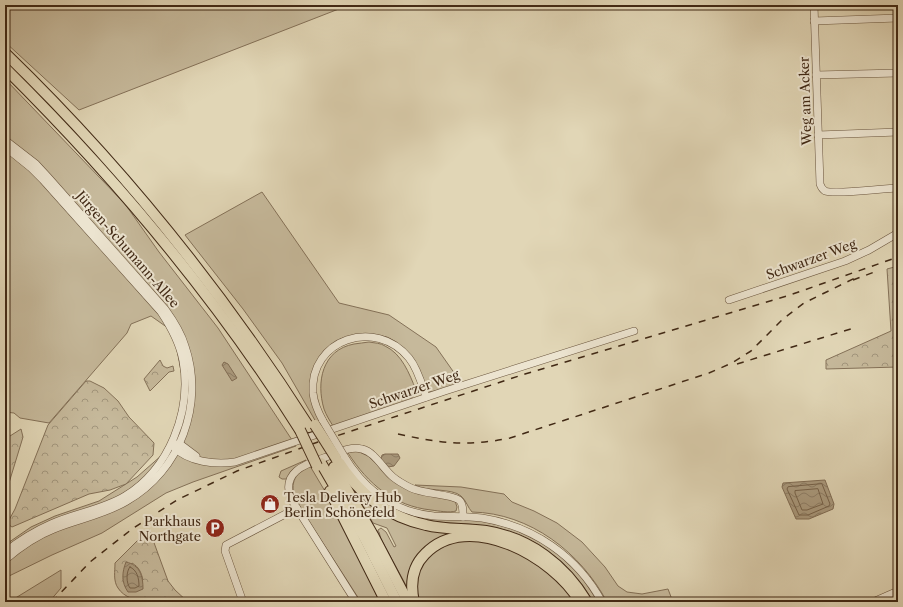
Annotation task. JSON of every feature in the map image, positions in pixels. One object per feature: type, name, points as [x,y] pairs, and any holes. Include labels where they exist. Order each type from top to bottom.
[{"type":"highway","points":[[5,53],[102,155],[174,238],[244,329],[312,426],[364,538],[397,602]]},
{"type":"highway","points":[[5,68],[47,110],[150,224],[229,325],[280,398],[312,426],[329,461],[386,602]]},
{"type":"highway","points":[[329,461],[350,479],[367,497],[392,513],[427,526],[486,531],[500,534],[527,544],[540,551],[562,569],[578,587],[587,602]]},
{"type":"highway","points":[[329,461],[374,537],[408,602]]},
{"type":"highway","points":[[414,602],[412,578],[417,564],[422,557],[440,542],[465,536],[510,544],[535,557],[558,575],[580,602]]},
{"type":"street","name":"Weg am Acker","points":[[814,5],[820,184],[823,190],[842,192],[898,188]]},
{"type":"street","points":[[814,21],[898,18]]},
{"type":"street","points":[[816,75],[898,73]]},
{"type":"street","points":[[818,135],[898,132]]},
{"type":"street","name":"Jürgen-Schumann-Allee","points":[[5,140],[44,172],[153,293],[174,321],[185,346],[191,372],[192,387],[189,416],[178,447],[166,466],[150,485],[128,501],[105,512],[54,529],[39,536],[5,560]]},
{"type":"street","name":"Jürgen-Schumann-Allee","points":[[5,147],[43,180],[151,300],[168,322],[179,347],[185,373],[184,398],[181,415],[171,444],[160,462],[146,480],[125,496],[101,507],[51,524],[32,533],[5,552]]},
{"type":"street","name":"Schwarzer Weg","points":[[730,300],[845,261],[874,248],[898,233]]},
{"type":"street","name":"Schwarzer Weg","points":[[178,447],[193,458],[216,463],[236,462],[512,369],[634,331]]},
{"type":"street","points":[[426,398],[419,376],[410,360],[401,349],[388,341],[375,337],[354,337],[339,343],[332,348],[325,356],[315,373],[313,383],[314,402],[312,426],[329,461],[358,476],[376,493],[392,504],[413,512],[432,516],[481,518],[526,530],[563,554],[577,567],[588,580],[602,602]]},
{"type":"street","name":"Schwarzer Weg","points":[[171,444],[202,460]]},
{"type":"street","points":[[356,602],[290,496],[289,484],[291,477],[297,470],[307,463],[339,452],[353,448],[361,448],[368,452],[393,477],[403,484],[426,493],[453,497],[459,500],[462,504],[463,517]]},
{"type":"street","points":[[166,466],[179,458],[193,458]]},
{"type":"street","points":[[244,602],[225,551],[226,545],[297,508]]},
{"type":"street","points":[[873,602],[898,591]]},
{"type":"green space","points":[[5,5],[349,5],[79,110],[5,42]]},
{"type":"green space","points":[[5,79],[125,204],[159,252],[218,328],[296,446],[166,493],[102,533],[5,578],[5,545],[31,527],[55,516],[99,501],[137,477],[162,455],[172,436],[178,416],[182,396],[182,376],[176,345],[168,328],[151,316],[131,324],[127,333],[49,423],[20,418],[14,413],[5,412]]},
{"type":"green space","points":[[262,192],[339,303],[389,315],[436,347],[462,384],[431,392],[427,390],[417,366],[407,352],[396,342],[387,337],[372,334],[355,335],[340,339],[324,352],[311,382],[319,421],[316,422],[282,363],[243,309],[185,235]]},
{"type":"green space","points":[[898,266],[898,367],[826,369],[826,360],[891,331],[887,269]]},
{"type":"green space","points":[[369,342],[383,345],[391,349],[396,354],[408,371],[416,390],[415,394],[409,401],[333,426],[325,411],[322,399],[321,388],[324,369],[328,360],[343,347]]},
{"type":"green space","points":[[160,360],[163,366],[167,368],[173,366],[174,371],[169,372],[150,391],[144,379]]},
{"type":"green space","points":[[86,381],[90,381],[104,388],[118,401],[129,417],[154,443],[153,455],[126,484],[110,490],[89,494],[12,527],[9,525],[9,520],[15,509],[48,425]]},
{"type":"green space","points":[[21,429],[23,437],[5,496],[5,441]]},
{"type":"green space","points":[[357,451],[368,456],[390,477],[455,501],[457,507],[456,511],[444,512],[418,508],[405,504],[383,492],[364,474],[348,453]]},
{"type":"green space","points":[[306,460],[291,471],[288,479],[282,479],[279,477],[281,471]]},
{"type":"green space","points":[[310,466],[332,503],[371,581],[379,602],[361,602],[297,503],[293,491],[294,481],[296,476]]},
{"type":"green space","points":[[415,485],[461,487],[504,494],[512,502],[557,523],[582,542],[605,567],[618,586],[627,592],[642,594],[668,589],[673,602],[607,602],[583,567],[552,539],[533,528],[514,520],[493,514],[472,512],[461,496],[452,492],[426,489]]},
{"type":"green space","points":[[353,488],[368,501],[454,534],[435,540],[426,548],[408,589],[378,532],[381,528],[386,532],[394,547],[396,546],[387,528],[373,523]]},
{"type":"green space","points":[[390,506],[482,521],[514,529],[552,548],[581,576],[598,602],[593,602],[584,587],[573,574],[548,551],[518,535],[502,529],[485,526],[426,520]]},
{"type":"green space","points":[[149,529],[168,581],[188,602],[160,603],[140,601],[131,598],[124,594],[116,585],[115,563]],"holes":[[[132,563],[139,570],[143,580],[123,579]]]},
{"type":"green space","points":[[467,539],[511,547],[553,574],[576,602],[416,602],[416,574],[433,549]]},
{"type":"green space","points":[[61,570],[61,588],[49,602],[9,602]]},
{"type":"water","points":[[224,362],[228,364],[237,378],[232,381],[222,365]]},
{"type":"water","points":[[398,454],[400,458],[394,466],[388,467],[381,459],[382,455]]},
{"type":"water","points":[[825,480],[834,504],[833,509],[809,519],[796,519],[782,487],[783,483]]},
{"type":"water","points":[[126,562],[131,563],[138,568],[143,589],[136,592],[128,592],[124,584],[123,577]]},
{"type":"railway","points":[[52,602],[90,562],[132,529],[177,500],[237,471],[318,442],[525,374],[790,295],[898,257]]},
{"type":"railway","points":[[853,280],[877,271]]},
{"type":"railway","points":[[398,434],[427,440],[453,443],[494,441],[510,438],[709,373],[732,363],[751,351],[783,319],[804,303],[857,277]]},
{"type":"railway","points":[[737,364],[857,327]]},
{"type":"place","name":"Tesla Delivery Hub Berlin Schönefeld","points":[[270,504]]},
{"type":"place","name":"Parkhaus Northgate","points":[[215,528]]}]
